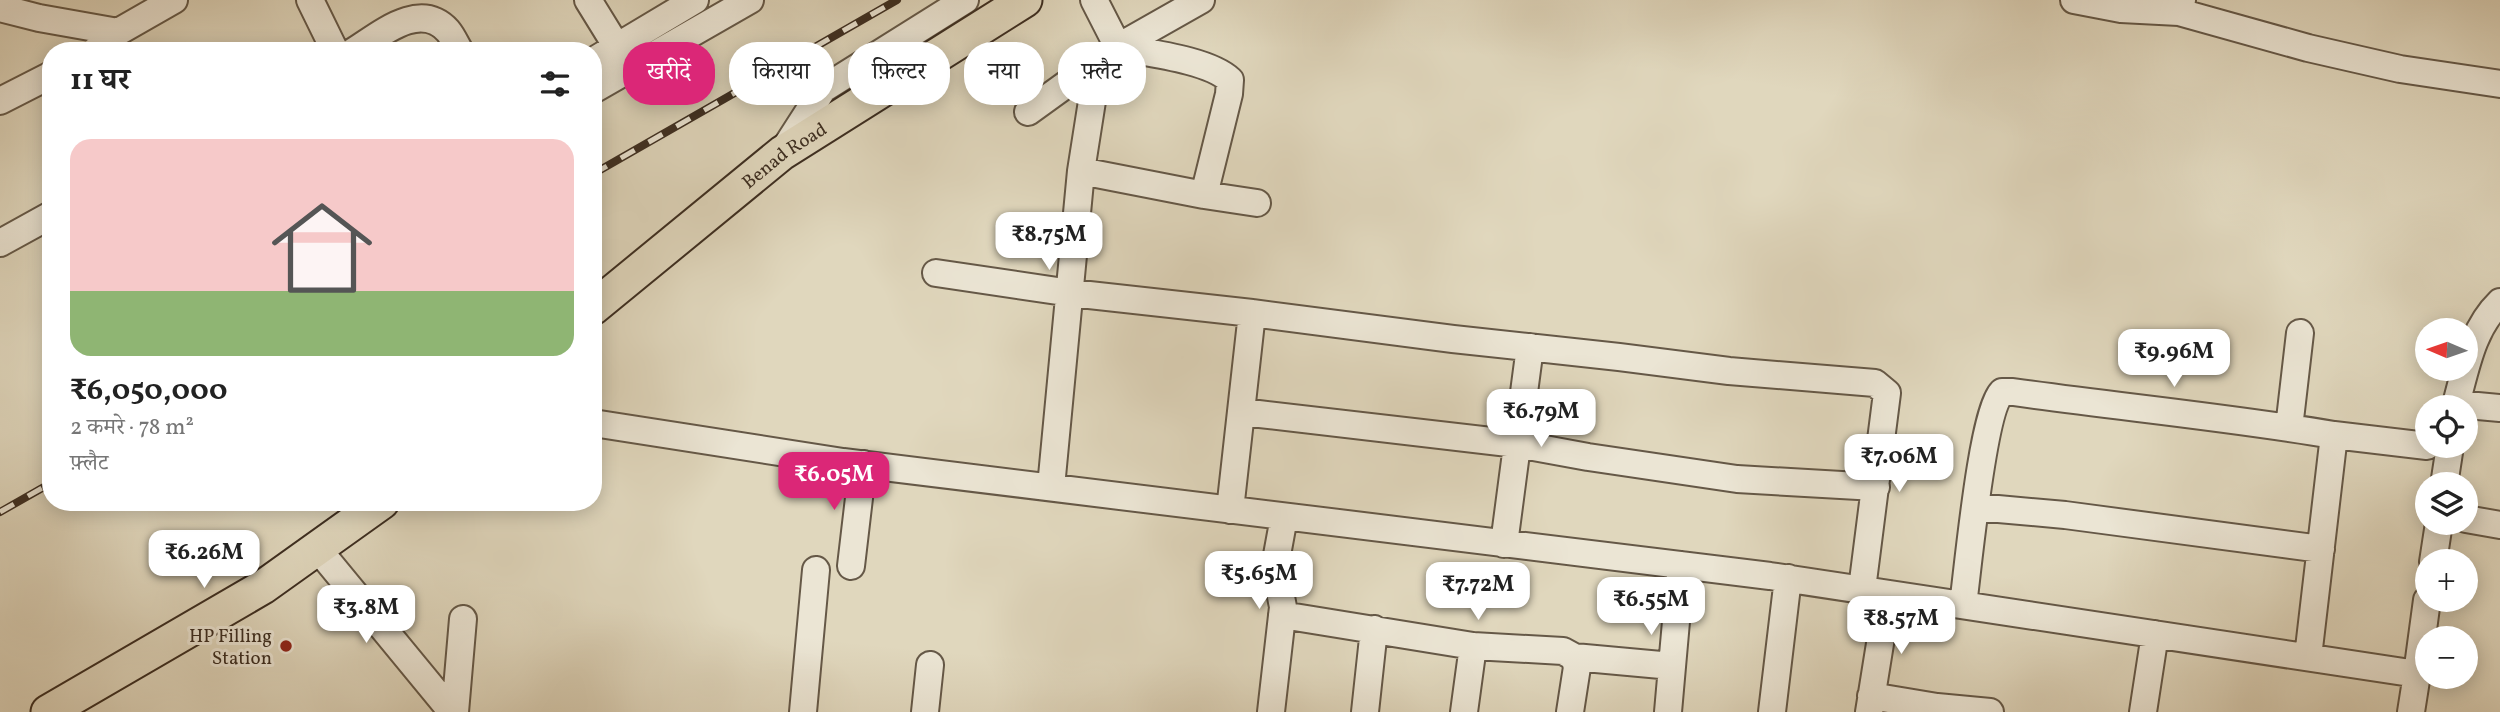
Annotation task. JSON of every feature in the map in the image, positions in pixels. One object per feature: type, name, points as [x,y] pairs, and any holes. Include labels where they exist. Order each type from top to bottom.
[{"type":"main road","name":"Benad Road","points":[[602,301],[782,153],[1025,0]]},
{"type":"main road","points":[[48,712],[263,587],[369,511]]},
{"type":"street","points":[[106,42],[118,32],[174,0]]},
{"type":"street","points":[[310,0],[331,42]]},
{"type":"street","points":[[588,0],[617,47]]},
{"type":"street","points":[[602,56],[695,0]]},
{"type":"street","points":[[602,85],[750,0]]},
{"type":"street","points":[[782,153],[823,89],[965,0]]},
{"type":"street","points":[[1094,0],[1105,42]]},
{"type":"street","points":[[1130,42],[1201,0]]},
{"type":"street","points":[[2074,0],[2121,9],[2180,6],[2308,48],[2373,63],[2500,84]]},
{"type":"street","points":[[0,8],[41,9],[118,32]]},
{"type":"street","points":[[368,42],[401,21],[420,16],[432,19],[447,30],[454,42]]},
{"type":"street","points":[[1146,59],[1203,65],[1221,72],[1230,80],[1229,94],[1204,195]]},
{"type":"street","points":[[0,100],[42,79]]},
{"type":"street","points":[[1028,112],[1058,91]]},
{"type":"street","points":[[1051,487],[1081,171],[1096,105]]},
{"type":"street","points":[[1081,171],[1257,203]]},
{"type":"street","points":[[0,243],[42,220]]},
{"type":"street","points":[[936,273],[1071,293],[1729,372],[1875,383],[1887,393],[1876,487],[1870,704],[1990,712]]},
{"type":"street","points":[[2459,395],[2474,340],[2488,314],[2500,302]]},
{"type":"street","points":[[1230,510],[1252,313]]},
{"type":"street","points":[[2289,428],[2300,333]]},
{"type":"street","points":[[1504,544],[1530,347]]},
{"type":"street","points":[[1963,605],[1981,465],[1996,398],[2002,392],[2236,419],[2334,435],[2415,444]]},
{"type":"street","points":[[2478,407],[2500,408]]},
{"type":"street","points":[[1242,412],[1517,444],[1737,479],[1876,487]]},
{"type":"street","points":[[602,424],[863,464],[1787,578],[2415,674]]},
{"type":"street","points":[[2308,657],[2334,435]]},
{"type":"street","points":[[851,566],[863,464]]},
{"type":"street","points":[[1976,507],[2064,515],[2321,549]]},
{"type":"street","points":[[1271,712],[1283,607],[1275,566],[1284,517]]},
{"type":"street","points":[[2478,521],[2500,525]]},
{"type":"street","points":[[317,548],[454,712]]},
{"type":"street","points":[[1668,712],[1681,565]]},
{"type":"street","points":[[803,712],[816,570]]},
{"type":"street","points":[[1772,712],[1787,578]]},
{"type":"street","points":[[1282,615],[1474,646],[1563,651],[1574,657],[1672,666]]},
{"type":"street","points":[[454,712],[463,619]]},
{"type":"street","points":[[1365,712],[1374,629]]},
{"type":"street","points":[[2143,712],[2155,634]]},
{"type":"street","points":[[1464,712],[1474,646]]},
{"type":"street","points":[[1570,712],[1577,667],[1574,657]]},
{"type":"street","points":[[925,712],[930,665]]},
{"type":"street","points":[[2410,712],[2415,685]]},
{"type":"railway","points":[[602,169],[897,0]]},
{"type":"railway","points":[[0,512],[42,488]]},
{"type":"place","name":"HP Filling Station","points":[[286,646]]}]
